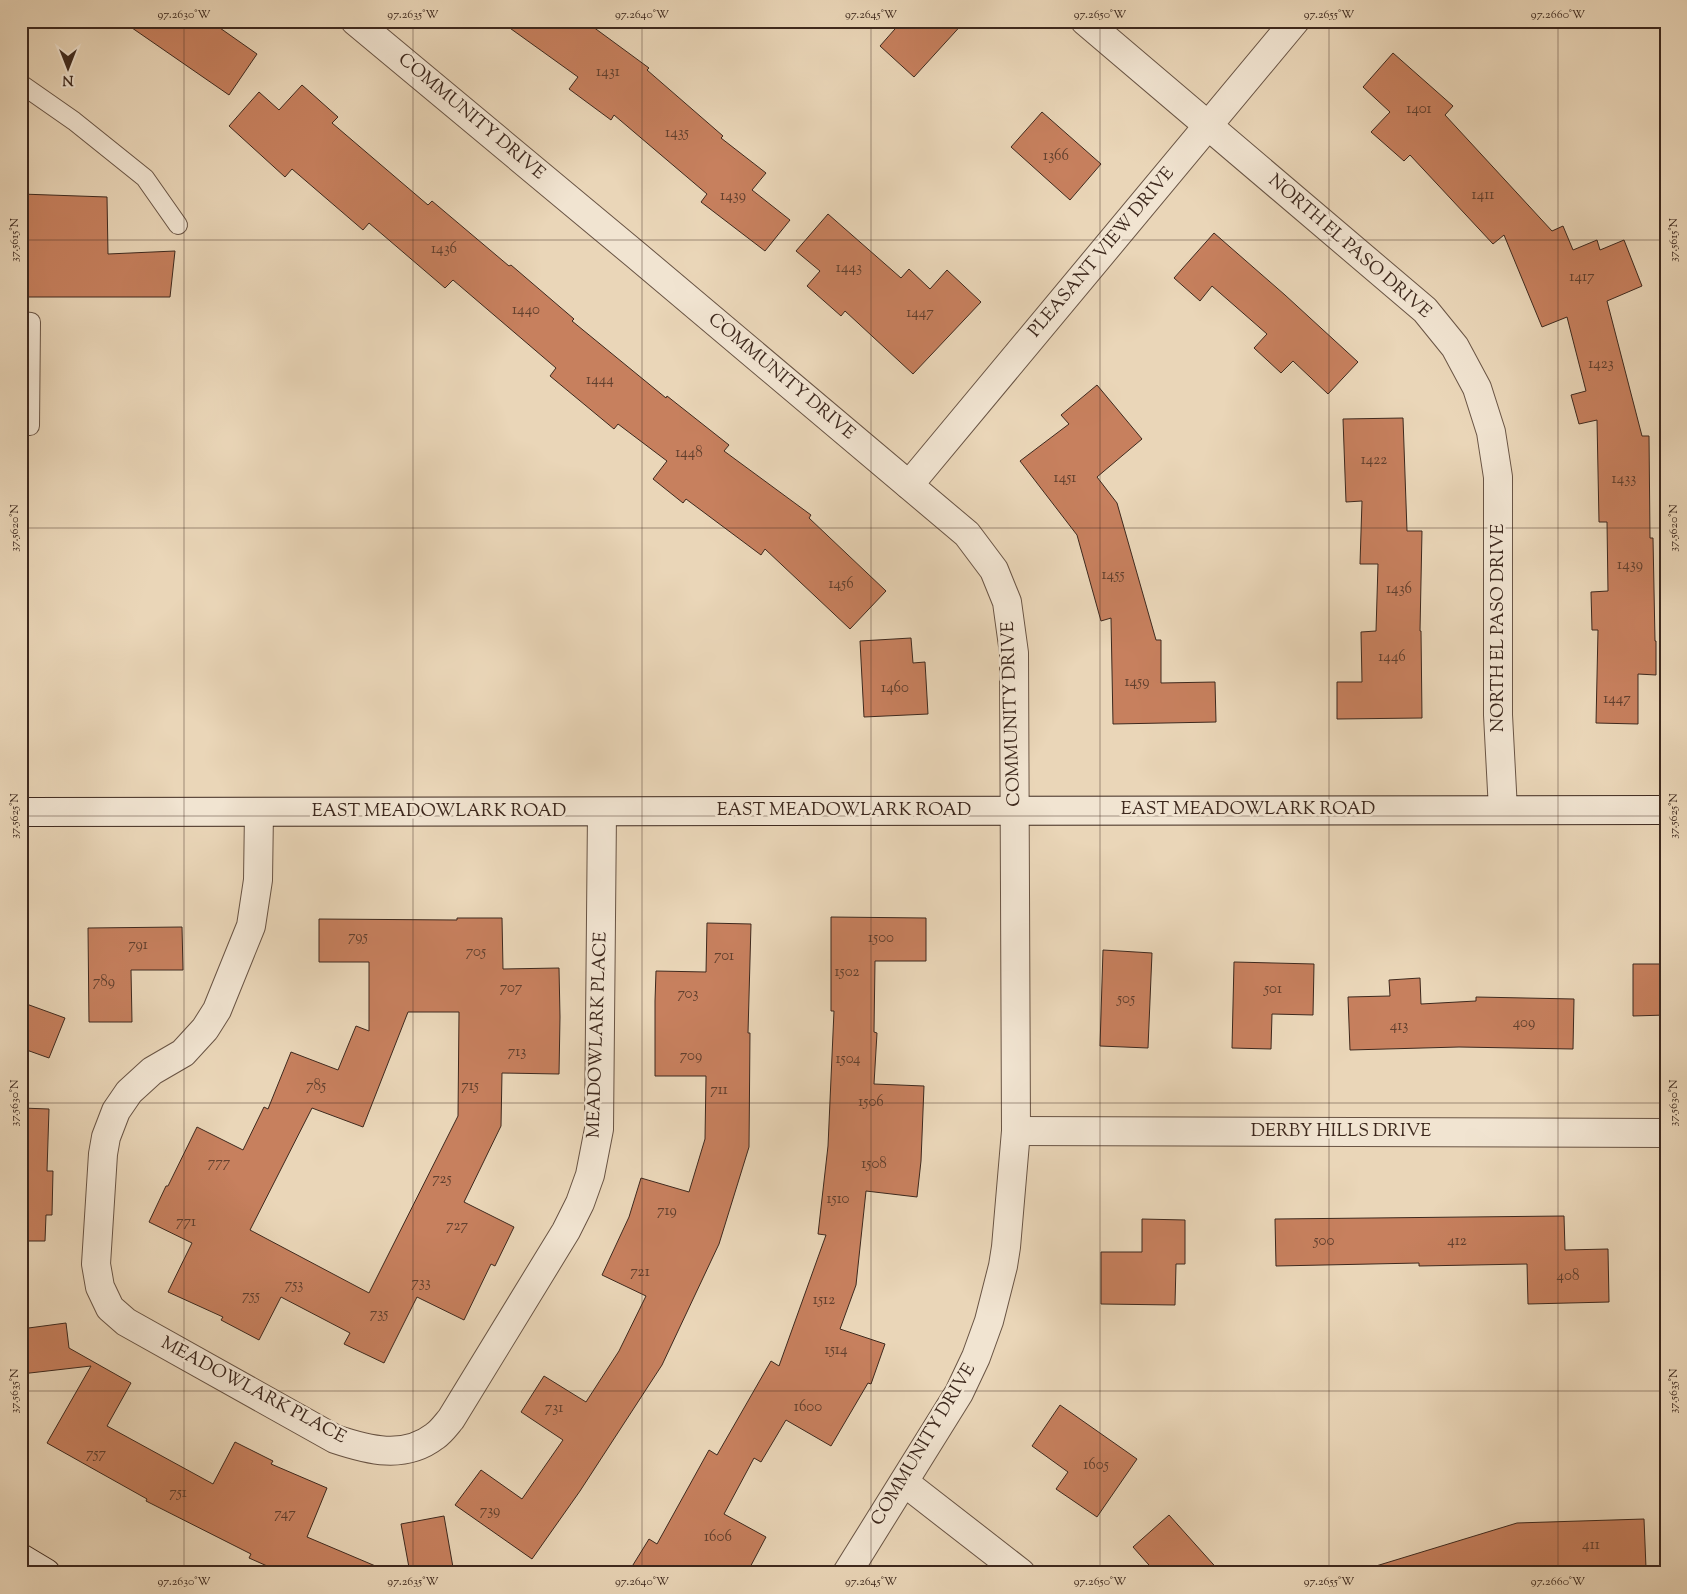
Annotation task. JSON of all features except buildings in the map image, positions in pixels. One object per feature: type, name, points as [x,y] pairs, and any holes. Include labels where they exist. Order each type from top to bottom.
[{"type":"street","name":"COMMUNITY DRIVE","points":[[355,21],[968,534],[994,570],[1007,602],[1014,653],[1016,1131],[1006,1247],[1000,1285],[990,1321],[959,1393],[847,1573]]},
{"type":"street","name":"NORTH EL PASO DRIVE","points":[[1086,21],[1425,310],[1455,347],[1477,388],[1491,432],[1498,477],[1498,715],[1503,810]]},
{"type":"street","name":"PLEASANT VIEW DRIVE","points":[[909,485],[1295,21]]},
{"type":"street","name":"EAST MEADOWLARK ROAD","points":[[21,812],[1666,810]]},
{"type":"street","name":"MEADOWLARK PLACE","points":[[260,812],[258,880],[251,926],[217,1010],[206,1029],[182,1053],[152,1070],[128,1092],[116,1111],[106,1137],[103,1154],[96,1264],[100,1287],[110,1308],[126,1322],[335,1439],[364,1448],[395,1451],[416,1447],[436,1436],[451,1419],[566,1231],[580,1203],[590,1175],[599,1129],[602,812]]},
{"type":"street","name":"DERBY HILLS DRIVE","points":[[1016,1131],[1666,1134]]},
{"type":"street","points":[[904,1482],[1020,1573]]},
{"type":"street","points":[[21,1558],[46,1573]]},
{"type":"lane","points":[[21,84],[74,121],[144,178],[178,225]]},
{"type":"lane","points":[[21,321],[31,322],[30,426],[21,426]]}]
